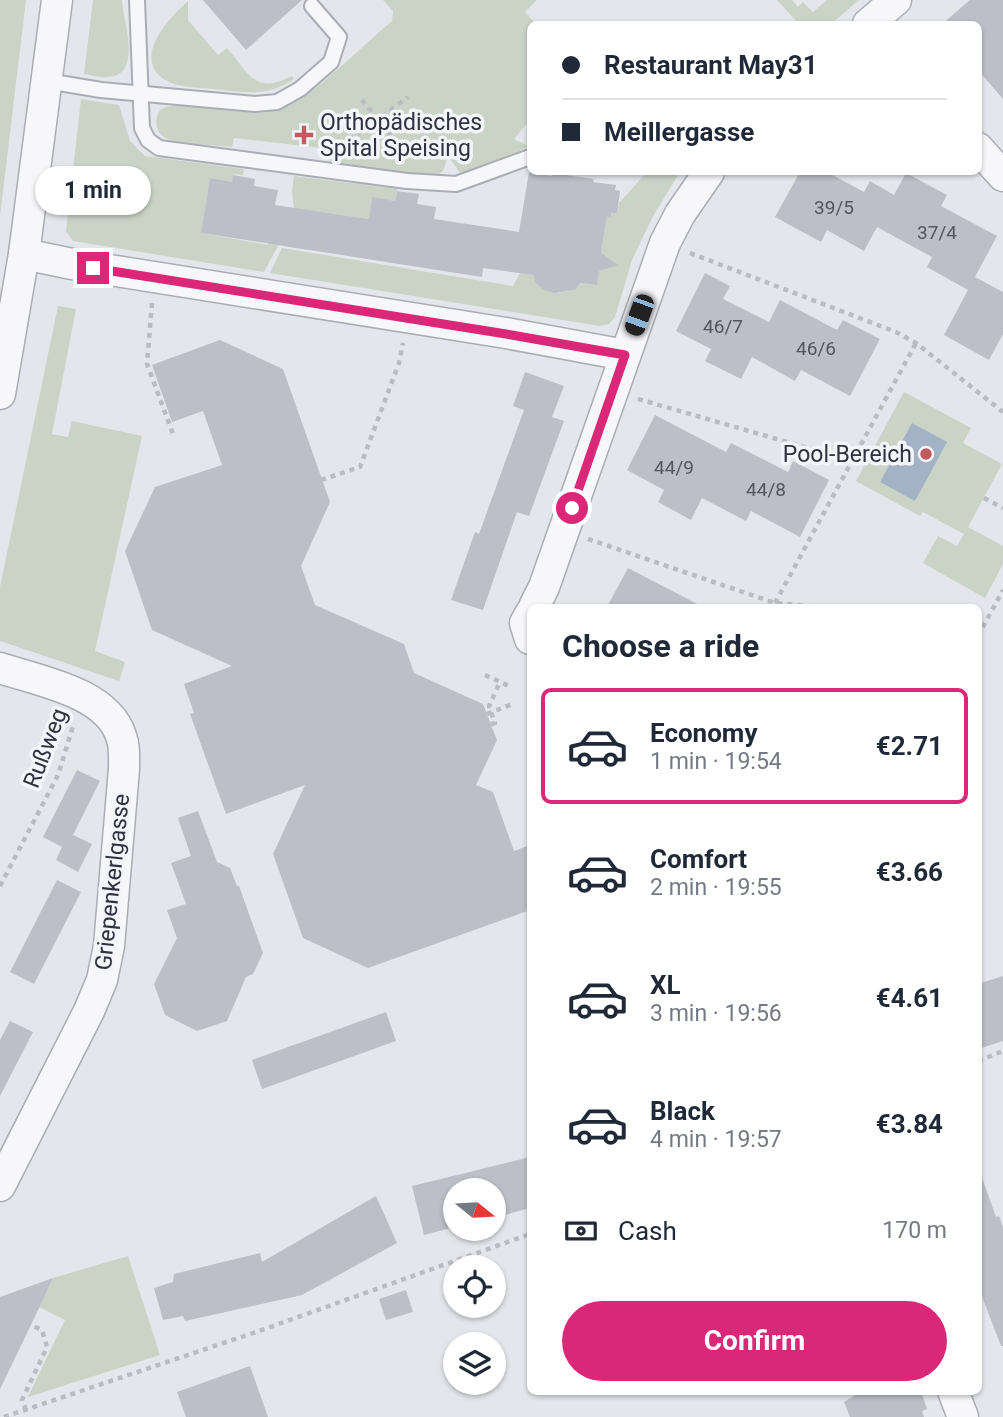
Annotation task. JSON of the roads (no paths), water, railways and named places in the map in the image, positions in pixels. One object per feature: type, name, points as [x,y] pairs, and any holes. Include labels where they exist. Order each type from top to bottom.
[{"type":"street","points":[[0,394],[24,254],[57,0]]},
{"type":"street","points":[[872,21],[896,0]]},
{"type":"street","points":[[982,152],[1003,176]]},
{"type":"street","points":[[543,601],[665,243],[680,214],[707,175]]},
{"type":"street","points":[[24,254],[625,355]]},
{"type":"street","name":"Griepenkerlgasse","points":[[0,668],[83,696],[99,706],[116,723],[124,748],[109,946],[102,980],[89,1012],[0,1186]]},
{"type":"street","points":[[955,1395],[963,1417]]},
{"type":"lane","points":[[137,0],[142,128],[148,140],[159,148],[407,181],[456,184],[527,158]]},
{"type":"lane","points":[[47,81],[255,104],[277,102],[300,89],[331,62],[339,37],[312,6]]},
{"type":"water","points":[[912,423],[947,442],[915,501],[880,482]]},
{"type":"place","name":"Orthopädisches Spital Speising","points":[[304,135]]},
{"type":"place","name":"Pool-Bereich","points":[[926,454]]}]
